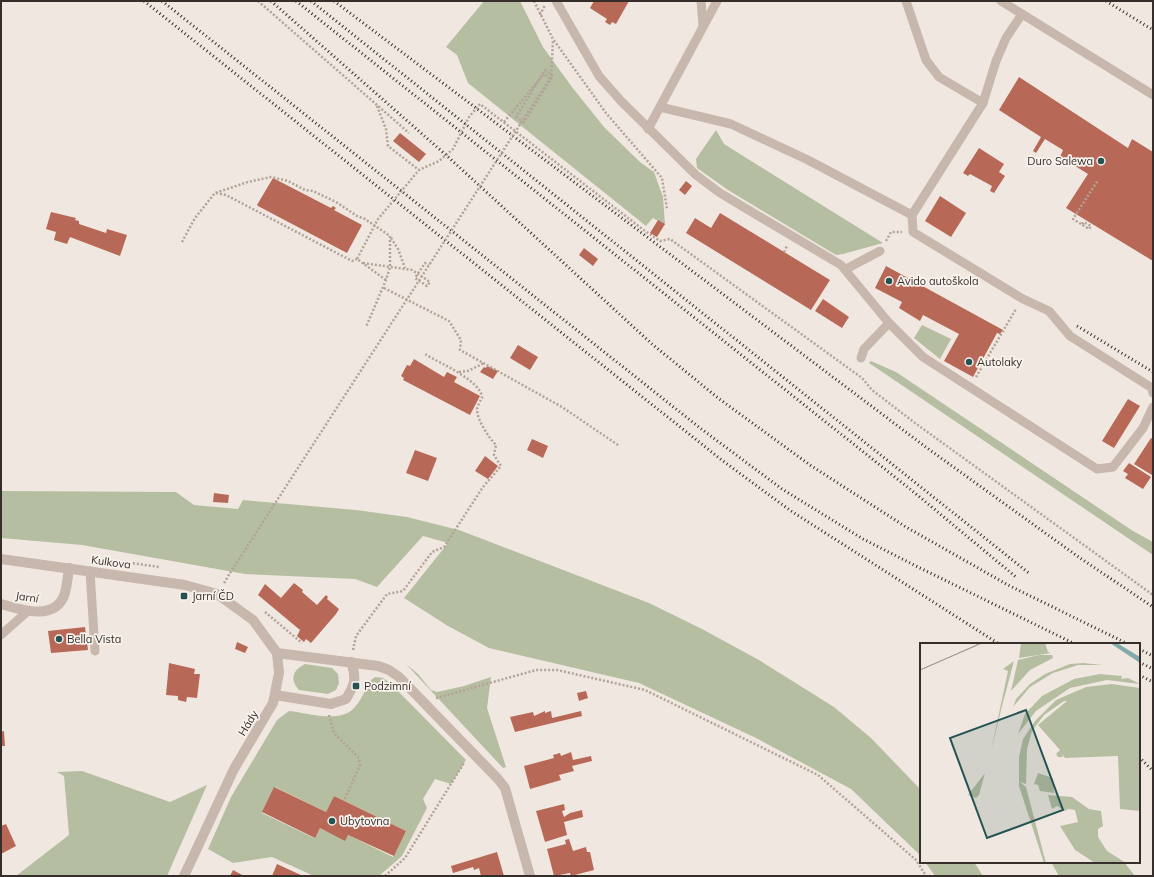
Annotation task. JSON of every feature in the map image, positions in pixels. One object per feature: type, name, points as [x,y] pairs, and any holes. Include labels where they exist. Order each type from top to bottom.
[{"type":"street","name":"Kulkova","points":[[1,559],[185,585],[217,594]]},
{"type":"street","name":"Jarní","points":[[1,604],[28,611],[43,611],[57,606],[65,594],[70,568]]},
{"type":"street","name":"Hády","points":[[184,876],[234,769],[273,703],[279,673],[276,653],[253,620],[217,594]]},
{"type":"street","points":[[276,653],[352,657],[389,670],[400,677],[505,788],[530,876]]},
{"type":"street","points":[[275,695],[331,704],[346,699],[354,685],[355,675],[352,657]]},
{"type":"lane","points":[[556,1],[599,76],[648,129],[696,175],[720,193],[846,270],[889,323],[923,357],[1097,469],[1114,467],[1143,428],[1153,407]]},
{"type":"lane","points":[[701,1],[703,27]]},
{"type":"lane","points":[[648,129],[717,1]]},
{"type":"lane","points":[[906,1],[926,60],[939,77],[983,104]]},
{"type":"lane","points":[[1001,1],[1153,95]]},
{"type":"lane","points":[[1022,14],[1006,38],[996,61],[983,104],[912,216],[913,232],[1023,299],[1049,311],[1070,336],[1152,388],[1153,392]]},
{"type":"lane","points":[[660,107],[731,124],[808,160],[912,216]]},
{"type":"lane","points":[[846,270],[880,251]]},
{"type":"lane","points":[[861,358],[864,349],[889,323]]},
{"type":"lane","points":[[90,571],[95,651]]},
{"type":"lane","points":[[1,635],[28,611]]},
{"type":"path","points":[[258,1],[409,133]]},
{"type":"path","points":[[534,1],[553,39],[606,113],[662,178],[667,209]]},
{"type":"path","points":[[540,15],[547,1]]},
{"type":"path","points":[[230,586],[225,582],[230,573],[429,265],[552,75],[545,70],[516,117],[524,122],[551,79],[553,39]]},
{"type":"path","points":[[504,122],[544,74],[551,79]]},
{"type":"path","points":[[376,104],[386,130],[388,146],[419,170]]},
{"type":"path","points":[[215,193],[226,195],[352,261],[357,259],[375,225],[419,170],[439,161],[453,149],[469,118],[480,104],[660,241],[670,239],[857,374],[872,390],[921,428],[1153,595]]},
{"type":"path","points":[[182,242],[195,218],[215,193],[248,182],[271,177],[280,178],[336,202],[357,216],[375,225],[390,236],[398,249],[405,268]]},
{"type":"path","points":[[1082,224],[1073,219],[1098,180]]},
{"type":"path","points":[[366,327],[384,288],[390,267],[390,236]]},
{"type":"path","points":[[357,259],[386,280]]},
{"type":"path","points":[[363,263],[405,268],[416,272],[421,276],[425,279],[430,282],[427,286],[415,278],[418,273],[425,263],[429,265]]},
{"type":"path","points":[[384,288],[449,321],[461,340],[460,350],[562,407],[618,445]]},
{"type":"path","points":[[970,387],[1013,314]]},
{"type":"path","points":[[356,636],[387,594],[403,591],[432,552],[444,548],[481,490],[500,466],[494,455],[496,445],[488,436],[477,412],[482,393],[477,386],[458,373],[425,354]]},
{"type":"path","points":[[458,373],[468,371],[484,363]]},
{"type":"path","points":[[264,612],[306,646]]},
{"type":"path","points":[[352,657],[360,653]]},
{"type":"path","points":[[438,704],[433,699],[536,670],[557,670],[645,690],[818,775],[916,860],[926,876]]},
{"type":"path","points":[[322,714],[335,714]]},
{"type":"path","points":[[329,715],[334,733],[358,756],[360,766],[344,801]]},
{"type":"path","points":[[385,876],[405,858],[471,752]]},
{"type":"green space","points":[[484,1],[520,1],[543,47],[572,87],[604,127],[640,162],[654,172],[663,197],[665,225],[653,218],[646,226],[468,83],[457,55],[446,47]]},
{"type":"green space","points":[[716,130],[724,144],[883,243],[836,255],[728,190],[697,168],[696,159]]},
{"type":"green space","points":[[922,325],[951,339],[940,359],[914,338]]},
{"type":"green space","points":[[871,361],[896,372],[1133,531],[1153,542],[1153,555],[869,363]]},
{"type":"green space","points":[[1,491],[176,492],[194,505],[238,509],[243,500],[356,510],[407,517],[459,530],[649,603],[702,629],[759,660],[834,707],[871,738],[920,789],[920,855],[851,789],[756,738],[639,683],[489,648],[448,626],[404,598],[448,543],[423,536],[377,587],[355,579],[245,574],[82,545],[1,538]]},
{"type":"green space","points":[[305,664],[332,668],[338,674],[339,683],[336,690],[328,694],[299,690],[293,679],[295,672]]},
{"type":"green space","points":[[406,664],[418,674],[431,690],[437,692],[464,686],[491,677],[487,708],[506,767],[503,768]]},
{"type":"green space","points":[[375,677],[383,678],[390,683],[466,760],[451,784],[435,779],[423,799],[427,808],[402,856],[379,876],[314,876],[272,857],[233,863],[208,849],[231,797],[277,720],[289,711],[322,716],[340,716],[353,709],[371,680]],"holes":[[[275,787],[326,812],[334,796],[406,831],[393,857],[348,835],[345,840],[320,828],[314,838],[262,813]]]},
{"type":"green space","points":[[82,771],[170,802],[207,785],[167,876],[16,876],[69,835],[64,776],[57,772]]},
{"type":"green space","points":[[926,863],[975,863],[983,876],[935,876]]},
{"type":"green space","points":[[1052,863],[1125,863],[1135,876],[1059,876]]},
{"type":"building","points":[[594,1],[629,1],[616,24],[612,22],[610,25],[605,22],[607,19],[590,8]]},
{"type":"building","points":[[1019,77],[1128,148],[1132,139],[1153,152],[1153,261],[1066,208],[1088,174],[1072,164],[1071,166],[1059,159],[1063,150],[1045,139],[1036,153],[1033,151],[1041,137],[999,110]]},
{"type":"building","points":[[400,133],[426,154],[419,162],[393,141]]},
{"type":"building","points":[[979,148],[1004,164],[999,172],[1005,176],[994,193],[990,191],[992,186],[970,174],[968,176],[963,173]]},
{"type":"building","points":[[273,178],[331,208],[333,206],[336,208],[334,210],[362,225],[347,253],[257,205]]},
{"type":"building","points":[[686,181],[692,186],[685,195],[679,190]]},
{"type":"building","points":[[940,196],[966,213],[951,237],[925,221]]},
{"type":"building","points":[[51,212],[76,218],[75,220],[79,221],[79,224],[106,233],[107,229],[127,235],[120,256],[70,237],[67,244],[54,240],[56,232],[46,229]]},
{"type":"building","points":[[720,213],[830,280],[811,310],[686,233],[695,218],[711,228]]},
{"type":"building","points":[[658,220],[665,224],[657,237],[650,233]]},
{"type":"building","points":[[584,248],[598,259],[593,266],[579,255]]},
{"type":"building","points":[[886,266],[1003,330],[1000,334],[997,333],[973,377],[944,361],[959,334],[923,315],[920,321],[899,308],[902,302],[875,288]]},
{"type":"building","points":[[823,299],[849,317],[842,328],[815,311]]},
{"type":"building","points":[[518,345],[538,357],[530,370],[510,358]]},
{"type":"building","points":[[414,359],[444,377],[447,372],[457,377],[454,382],[480,396],[470,415],[403,380],[404,378],[401,376],[407,365],[410,366]]},
{"type":"building","points":[[487,366],[498,371],[493,379],[480,372]]},
{"type":"building","points":[[1128,399],[1140,406],[1114,448],[1102,441]]},
{"type":"building","points":[[1151,438],[1153,439],[1152,475],[1134,464]]},
{"type":"building","points":[[532,439],[548,446],[543,458],[527,450]]},
{"type":"building","points":[[415,450],[437,458],[428,481],[406,473]]},
{"type":"building","points":[[485,456],[498,466],[488,479],[475,471]]},
{"type":"building","points":[[1129,463],[1151,477],[1143,489],[1125,478],[1128,474],[1123,471]]},
{"type":"building","points":[[214,493],[229,495],[228,503],[213,502]]},
{"type":"building","points":[[294,583],[317,605],[326,595],[328,597],[327,599],[339,609],[311,643],[306,639],[304,642],[297,636],[300,630],[258,595],[265,584],[281,598]]},
{"type":"building","points":[[85,627],[88,650],[51,653],[48,631]]},
{"type":"building","points":[[237,642],[248,647],[245,653],[235,649]]},
{"type":"building","points":[[169,663],[195,669],[194,674],[200,674],[197,698],[187,697],[186,702],[178,700],[178,696],[166,695]]},
{"type":"building","points":[[586,691],[588,698],[579,701],[577,693]]},
{"type":"building","points":[[545,711],[545,713],[551,711],[552,718],[581,711],[582,716],[515,732],[510,717],[533,712],[534,716]]},
{"type":"building","points":[[4,731],[5,746],[1,746],[1,732]]},
{"type":"building","points":[[571,752],[573,760],[591,756],[592,761],[572,766],[574,771],[559,775],[561,780],[530,789],[524,766],[554,758],[553,755],[560,753],[561,756]]},
{"type":"building","name":"Ubytovna","points":[[274,787],[326,812],[334,796],[406,831],[394,856],[348,835],[345,841],[320,828],[315,838],[262,812]]},
{"type":"building","points":[[564,804],[565,810],[562,811],[564,817],[570,813],[582,810],[583,817],[564,822],[567,835],[545,842],[536,811]]},
{"type":"building","points":[[6,824],[16,846],[1,854],[1,826]]},
{"type":"building","points":[[569,839],[573,851],[586,847],[587,852],[590,852],[594,870],[571,876],[570,873],[554,876],[547,849],[566,844],[565,840]]},
{"type":"building","points":[[497,852],[504,876],[481,876],[479,868],[474,870],[473,867],[453,873],[451,866]]},
{"type":"building","points":[[277,864],[303,876],[272,876]]},
{"type":"building","points":[[233,870],[244,876],[230,876]]},
{"type":"railway","points":[[144,1],[723,461],[791,511],[997,643]]},
{"type":"railway","points":[[162,1],[700,428],[782,489],[863,539],[1073,643]]},
{"type":"railway","points":[[271,1],[446,155],[652,344],[718,398],[810,465],[906,527],[1008,585],[1126,643]]},
{"type":"railway","points":[[296,1],[910,489],[1016,577]]},
{"type":"railway","points":[[311,1],[1030,574]]},
{"type":"railway","points":[[334,1],[927,448],[1080,558],[1153,607]]},
{"type":"railway","points":[[1106,1],[1153,30]]},
{"type":"railway","points":[[1077,326],[1153,372]]},
{"type":"railway","points":[[1140,650],[1153,656]]},
{"type":"railway","points":[[1140,662],[1153,669]]},
{"type":"railway","points":[[1140,676],[1153,682]]},
{"type":"railway","points":[[1140,758],[1153,771]]},
{"type":"place","name":"Duro Salewa","points":[[1101,161]]},
{"type":"place","name":"Avido autoškola","points":[[889,281]]},
{"type":"place","name":"Autolaky","points":[[969,362]]},
{"type":"place","name":"Jarní ČD","points":[[184,596]]},
{"type":"place","name":"Bella Vista","points":[[59,639]]},
{"type":"place","name":"Podzimní","points":[[356,686]]},
{"type":"place","name":"Ubytovna","points":[[332,821]]}]
